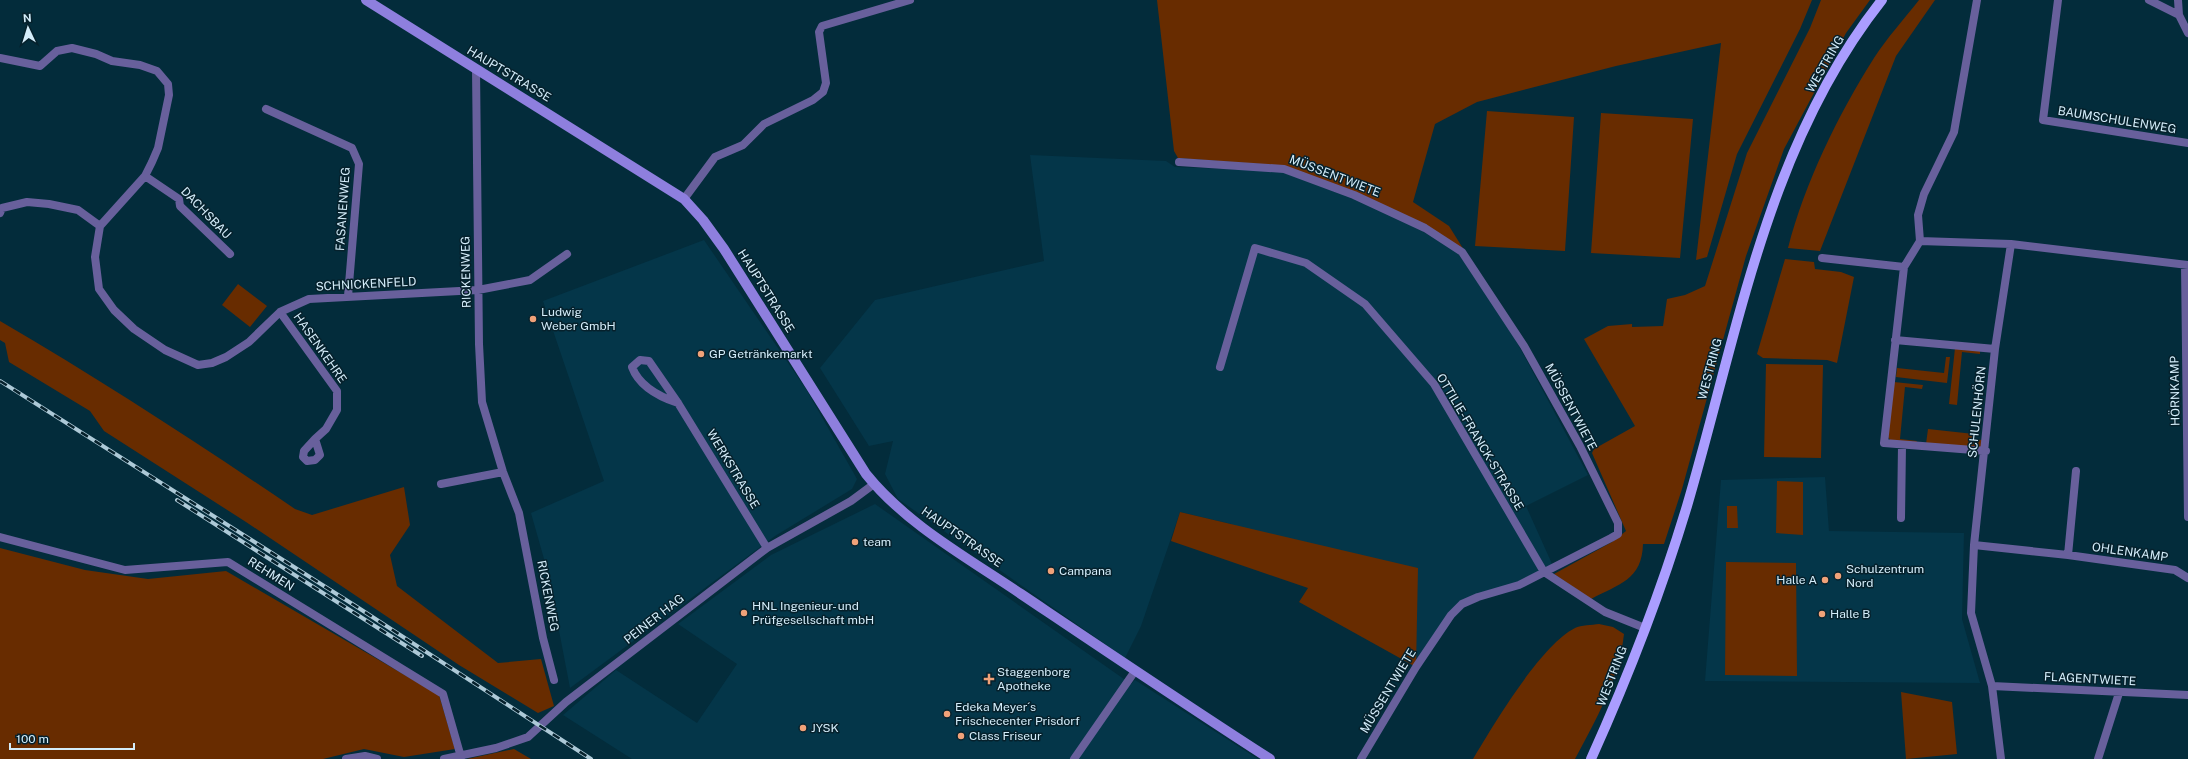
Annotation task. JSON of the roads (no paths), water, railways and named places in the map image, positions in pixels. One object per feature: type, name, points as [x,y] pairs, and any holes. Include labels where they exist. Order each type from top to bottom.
[{"type":"main road","name":"HAUPTSTRASSE","points":[[366,0],[684,199],[704,220],[724,249],[874,484],[894,503],[933,535],[1177,699],[1270,759]]},
{"type":"main road","name":"WESTRING","points":[[1591,759],[1645,628],[1685,512],[1736,326],[1777,195],[1800,136],[1827,83],[1852,42],[1882,0]]},
{"type":"street","points":[[684,199],[715,157],[742,145],[764,124],[813,100],[823,92],[826,83],[819,32],[822,26],[910,0]]},
{"type":"street","points":[[1977,0],[1954,132],[1924,194],[1918,215],[1920,240],[1904,267],[1884,443],[1986,451]]},
{"type":"street","name":"BAUMSCHULENWEG","points":[[2058,0],[2042,120],[2188,143]]},
{"type":"street","points":[[2149,0],[2179,15]]},
{"type":"street","points":[[2178,0],[2179,15],[2188,33]]},
{"type":"street","points":[[0,58],[40,66],[57,51],[72,48],[96,54],[112,61],[140,65],[157,71],[168,84],[169,95],[158,148],[145,176],[100,226],[78,210],[49,204],[27,202],[1,209]]},
{"type":"street","name":"RICKENWEG","points":[[476,69],[478,290],[482,402],[503,472],[519,513],[554,680]]},
{"type":"street","name":"FASANENWEG","points":[[266,109],[352,148],[359,164],[348,296]]},
{"type":"street","name":"MÜSSENTWIETE","points":[[1179,162],[1284,169],[1354,194],[1418,224],[1462,252],[1524,346],[1580,446],[1618,523],[1618,534],[1519,585],[1462,604],[1451,615],[1416,667],[1361,759]]},
{"type":"street","name":"DACHSBAU","points":[[145,176],[179,199],[180,206],[230,254]]},
{"type":"street","name":"SCHNICKENFELD","points":[[100,226],[95,257],[99,289],[114,310],[134,329],[164,350],[198,365],[212,363],[249,342],[280,312],[308,299],[478,290],[530,280],[568,254]]},
{"type":"street","points":[[1920,240],[2011,244],[2187,265]]},
{"type":"street","name":"SCHULENHÖRN","points":[[2001,759],[1992,686],[1971,613],[1974,545],[1986,451],[1995,349],[2011,244]]},
{"type":"street","name":"OTTILIE-FRANCK-STRASSE","points":[[1220,367],[1255,248],[1306,263],[1365,304],[1434,384],[1544,572],[1605,612],[1645,628]]},
{"type":"street","points":[[1822,258],[1904,267]]},
{"type":"street","name":"HÖRNKAMP","points":[[2187,265],[2188,517]]},
{"type":"street","name":"HASENKEHRE","points":[[280,312],[337,391],[338,410],[326,429],[315,439]]},
{"type":"street","points":[[1895,340],[1995,349]]},
{"type":"street","name":"WERKSTRASSE","points":[[678,403],[659,396],[635,375],[632,367],[640,360],[649,361],[678,403],[767,548]]},
{"type":"street","points":[[1902,445],[1902,518]]},
{"type":"street","points":[[2068,555],[2076,471]]},
{"type":"street","points":[[441,484],[503,472]]},
{"type":"street","name":"PEINER HAG","points":[[444,759],[461,757],[528,737],[566,702],[767,548],[857,497],[874,484]]},
{"type":"street","name":"REHMEN","points":[[0,538],[125,570],[228,562],[443,694],[461,757]]},
{"type":"street","name":"OHLENKAMP","points":[[1974,545],[2068,555],[2175,570],[2188,578]]},
{"type":"street","points":[[1074,759],[1135,670]]},
{"type":"street","name":"FLAGENTWIETE","points":[[1992,686],[2188,695]]},
{"type":"street","points":[[2098,759],[2119,693]]},
{"type":"street","points":[[346,759],[365,756],[377,759]]},
{"type":"railway","points":[[0,381],[354,605],[591,759]]},
{"type":"railway","points":[[177,500],[422,656]]},
{"type":"place","name":"Ludwig Weber GmbH","points":[[533,319]]},
{"type":"place","name":"GP Getränkemarkt","points":[[701,354]]},
{"type":"place","name":"team","points":[[855,542]]},
{"type":"place","name":"Campana","points":[[1051,571]]},
{"type":"place","name":"Schulzentrum Nord","points":[[1838,576]]},
{"type":"place","name":"Halle A","points":[[1825,580]]},
{"type":"place","name":"HNL Ingenieur- und Prüfgesellschaft mbH","points":[[744,613]]},
{"type":"place","name":"Halle B","points":[[1822,614]]},
{"type":"place","name":"Staggenborg Apotheke","points":[[989,679]]},
{"type":"place","name":"Edeka Meyer´s Frischecenter Prisdorf","points":[[947,714]]},
{"type":"place","name":"JYSK","points":[[803,728]]},
{"type":"place","name":"Class Friseur","points":[[961,736]]}]
